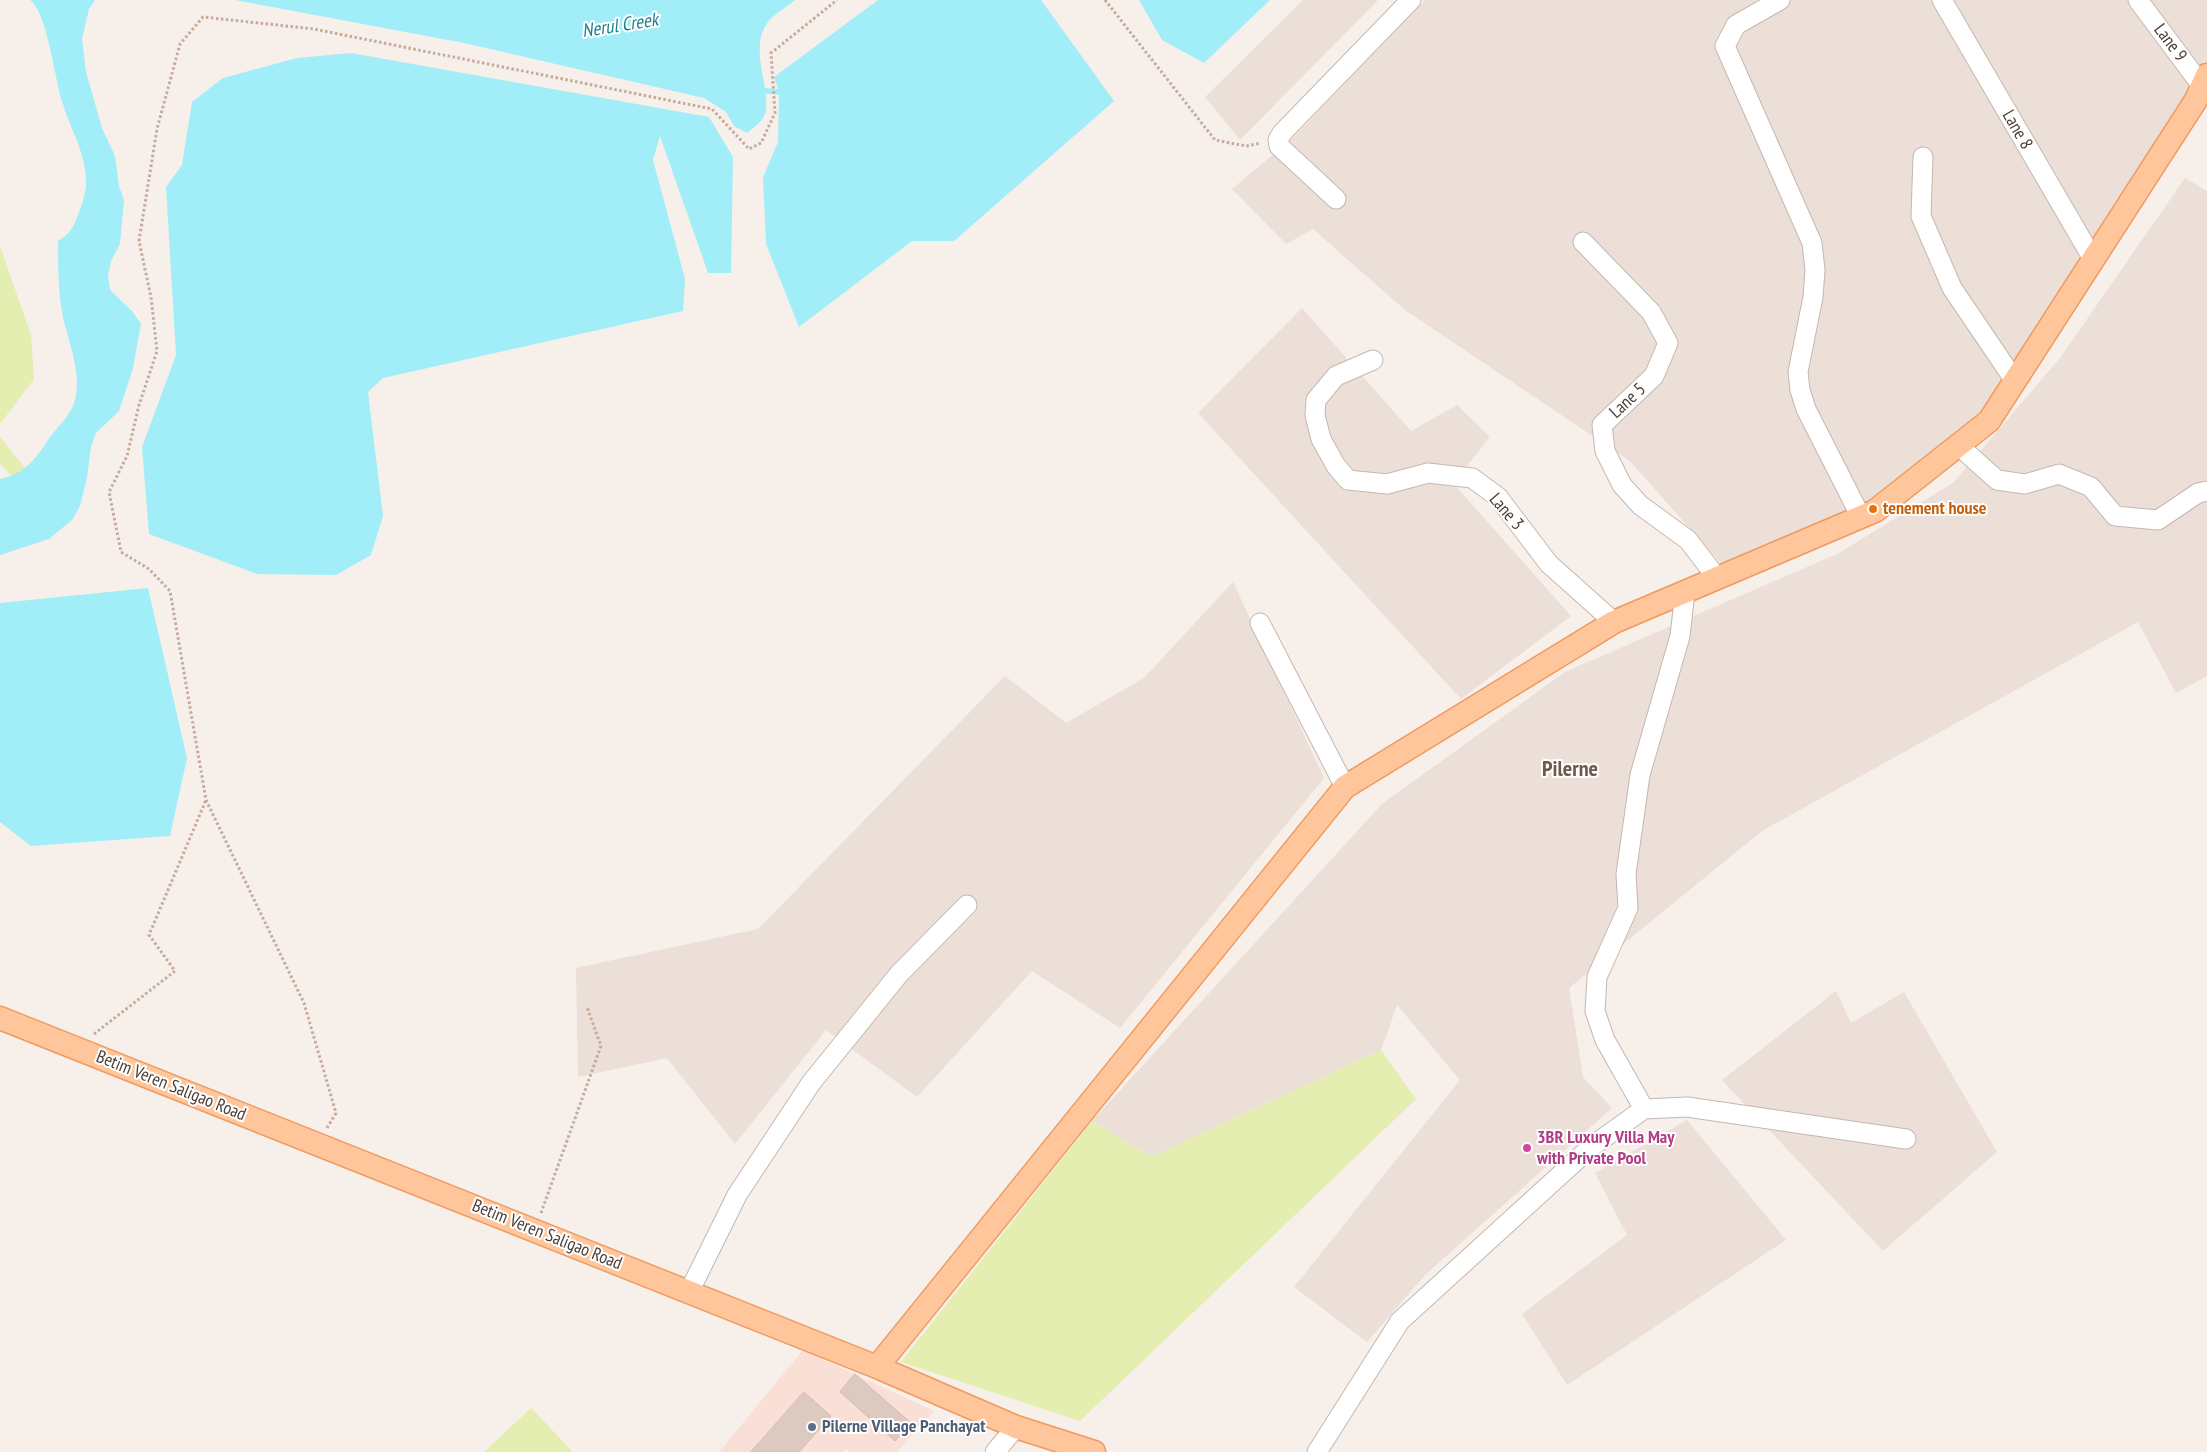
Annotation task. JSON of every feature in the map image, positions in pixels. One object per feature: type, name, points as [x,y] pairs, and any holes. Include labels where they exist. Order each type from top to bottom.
[{"type":"main road","points":[[877,1367],[1345,787],[1614,622],[1875,511],[1989,421],[2196,100],[2205,83]]},
{"type":"main road","name":"Betim Veren Saligao Road","points":[[0,1018],[877,1367],[1016,1427],[1094,1452]]},
{"type":"street","points":[[1336,199],[1279,146],[1278,140],[1282,133],[1411,0]]},
{"type":"street","points":[[1780,0],[1736,25],[1725,46],[1812,243],[1815,270],[1814,297],[1798,372],[1800,390],[1806,408],[1862,517]]},
{"type":"street","name":"Lane 8","points":[[1942,0],[2093,260]]},
{"type":"street","name":"Lane 9","points":[[2138,0],[2205,83]]},
{"type":"street","points":[[1923,157],[1921,216],[1952,288],[2014,382]]},
{"type":"street","name":"Lane 5","points":[[1583,242],[1651,312],[1668,343],[1654,376],[1602,425],[1605,451],[1622,485],[1640,506],[1688,540],[1717,578]]},
{"type":"street","name":"Lane 3","points":[[1373,360],[1336,376],[1316,400],[1315,415],[1321,439],[1336,466],[1348,480],[1387,484],[1428,473],[1472,478],[1498,497],[1549,564],[1614,622]]},
{"type":"street","points":[[1959,446],[1997,480],[2025,484],[2059,474],[2091,487],[2115,516],[2158,520],[2198,493],[2207,491]]},
{"type":"street","points":[[1644,1108],[1605,1040],[1596,1011],[1597,977],[1628,908],[1626,874],[1640,775],[1680,636],[1685,592]]},
{"type":"street","points":[[1260,623],[1345,787]]},
{"type":"street","points":[[689,1292],[737,1195],[811,1083],[899,974],[967,906]]},
{"type":"street","points":[[1317,1452],[1400,1321],[1591,1147],[1644,1108],[1686,1106],[1906,1139]]},
{"type":"street","points":[[995,1452],[1016,1427]]},
{"type":"path","points":[[318,1144],[336,1113],[304,1003],[206,800],[170,591],[149,569],[121,552],[109,492],[126,456],[139,405],[156,352],[151,297],[139,241],[157,129],[180,44],[203,17],[314,29],[712,109],[749,149],[762,143],[775,113],[771,53],[837,0]]},
{"type":"path","points":[[1105,0],[1215,140],[1246,146],[1278,140]]},
{"type":"path","points":[[76,1048],[175,971],[149,935],[206,800]]},
{"type":"path","points":[[534,1230],[601,1046],[587,1007]]},
{"type":"shaded area","points":[[1303,0],[1378,0],[1240,140],[1205,97]]},
{"type":"shaded area","points":[[1425,0],[2207,0],[2207,74],[1985,411],[1885,495],[1723,566],[1630,461],[1405,310],[1313,229],[1286,244],[1232,189],[1294,137]]},
{"type":"shaded area","points":[[2185,178],[2207,191],[2207,676],[2176,693],[2138,622],[1762,831],[1569,988],[1583,1077],[1612,1108],[1426,1274],[1367,1342],[1294,1287],[1460,1080],[1397,1005],[1381,1050],[1151,1157],[1092,1121],[1382,804],[1565,672],[1839,553],[1953,483],[2060,358]]},
{"type":"shaded area","points":[[1302,308],[1411,431],[1457,405],[1490,437],[1453,483],[1571,616],[1461,699],[1198,413]]},
{"type":"shaded area","points":[[1233,582],[1324,778],[1120,1028],[1032,971],[917,1097],[826,1030],[735,1144],[667,1058],[578,1077],[576,968],[758,929],[1005,676],[1066,723],[1144,678]]},
{"type":"shaded area","points":[[1836,991],[1851,1023],[1904,992],[1997,1152],[1883,1251],[1722,1080]]},
{"type":"shaded area","points":[[1687,1120],[1786,1240],[1567,1385],[1522,1314],[1627,1235],[1595,1173]]},
{"type":"shaded area","points":[[803,1350],[934,1411],[897,1452],[850,1452],[846,1449],[844,1452],[719,1452]]},
{"type":"green space","points":[[0,246],[31,335],[34,379],[0,424]]},
{"type":"green space","points":[[0,437],[26,469],[12,476],[0,464]]},
{"type":"green space","points":[[1381,1050],[1416,1099],[1080,1421],[901,1362],[1092,1121],[1151,1157]]},
{"type":"green space","points":[[531,1408],[573,1452],[484,1452]]},
{"type":"water","points":[[30,0],[95,0],[89,9],[82,39],[86,72],[102,128],[115,156],[119,186],[124,200],[120,244],[111,261],[108,276],[110,290],[132,311],[141,324],[133,368],[119,411],[96,433],[91,447],[87,478],[80,506],[72,520],[49,539],[0,555],[0,479],[16,474],[38,454],[71,410],[77,384],[74,361],[61,307],[58,241],[70,231],[78,216],[86,190],[86,174],[81,152],[59,91],[46,31],[36,7]]},
{"type":"water","name":"Nerul Creek","points":[[235,0],[795,0],[768,22],[763,32],[760,42],[760,53],[766,110],[761,120],[747,133],[734,126],[726,112],[704,98],[464,43]]},
{"type":"water","points":[[878,0],[1041,0],[1114,101],[954,241],[912,241],[799,327],[766,244],[763,177],[778,142],[779,92],[774,77]]},
{"type":"water","points":[[1139,0],[1270,0],[1204,63],[1162,40]]},
{"type":"water","points":[[351,53],[709,117],[733,157],[731,273],[708,273],[660,136],[653,160],[685,279],[683,311],[383,378],[368,392],[383,516],[371,555],[336,575],[257,574],[149,534],[142,447],[176,355],[166,187],[182,165],[192,102],[223,78],[297,58]]},
{"type":"water","points":[[148,588],[187,758],[170,836],[31,846],[0,822],[0,603]]},
{"type":"building","points":[[855,1374],[911,1423],[895,1441],[840,1392]]},
{"type":"building","points":[[804,1392],[831,1416],[799,1452],[751,1452]]},
{"type":"waterway","points":[[756,90],[779,92]]},
{"type":"place","name":"tenement house","points":[[1873,509]]},
{"type":"place","name":"3BR Luxury Villa May with Private Pool","points":[[1527,1148]]},
{"type":"place","name":"Pilerne Village Panchayat","points":[[812,1427]]},
{"type":"district","name":"Pilerne","points":[[1570,770]]}]
